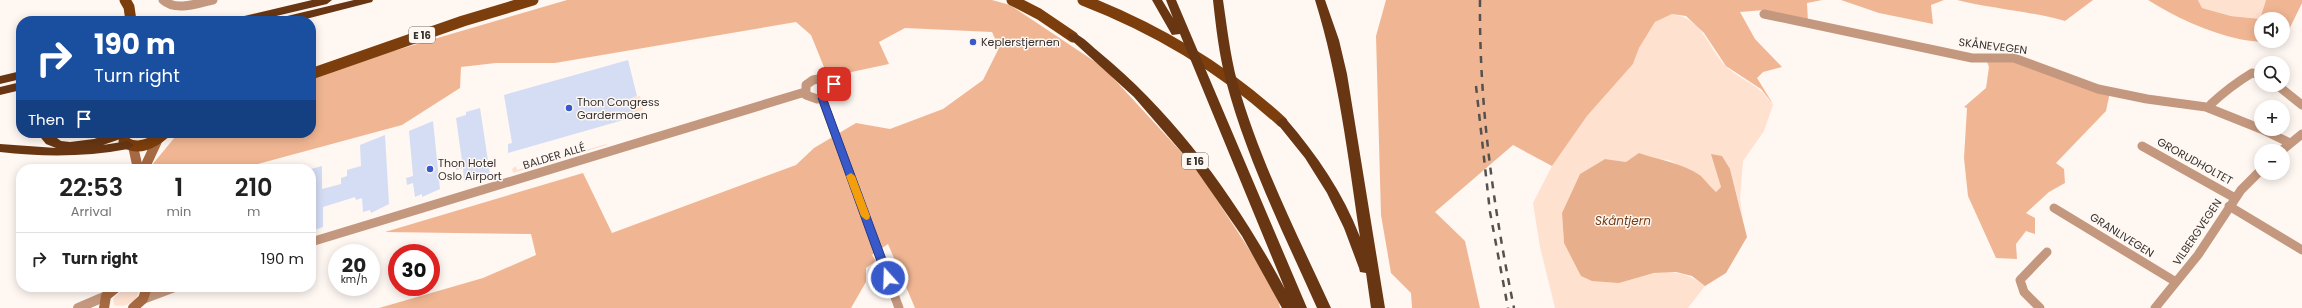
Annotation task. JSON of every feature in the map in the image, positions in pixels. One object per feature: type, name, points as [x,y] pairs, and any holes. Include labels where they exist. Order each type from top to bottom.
[{"type":"highway","points":[[261,16],[327,0]]},
{"type":"highway","points":[[302,16],[368,0]]},
{"type":"highway","name":"E 16","points":[[316,72],[463,21],[534,0]]},
{"type":"highway","name":"E 16","points":[[1012,0],[1045,17],[1073,37],[1121,77],[1191,156],[1248,237],[1289,308]]},
{"type":"highway","points":[[1083,0],[1154,30],[1190,51],[1233,79],[1282,122],[1306,150],[1330,185],[1350,224],[1366,268],[1374,285]]},
{"type":"highway","points":[[1156,0],[1168,16],[1186,53],[1200,70]]},
{"type":"highway","points":[[1171,0],[1300,308]]},
{"type":"highway","points":[[1218,0],[1224,50],[1239,108],[1261,165],[1324,308]]},
{"type":"highway","points":[[1320,0],[1333,40],[1341,74],[1378,308]]},
{"type":"highway","points":[[128,2],[131,16]]},
{"type":"highway","points":[[0,80],[16,76]]},
{"type":"highway","points":[[0,91],[16,87]]},
{"type":"highway","points":[[48,138],[51,141],[71,146],[127,139],[145,145],[158,138]]},
{"type":"highway","points":[[0,148],[37,152],[79,153],[127,139]]},
{"type":"main road","points":[[147,164],[161,138]]},
{"type":"main road","points":[[127,139],[136,164]]},
{"type":"main road","points":[[104,308],[112,292]]},
{"type":"main road","points":[[138,305],[147,292]]},
{"type":"street","points":[[163,0],[166,4],[173,6],[213,0]]},
{"type":"street","name":"SKÅNEVEGEN","points":[[1764,14],[1972,58],[2014,58],[2038,65],[2070,80],[2098,89],[2152,100],[2211,108],[2254,126]]},
{"type":"street","points":[[2211,108],[2211,104],[2242,79],[2252,73],[2254,73]]},
{"type":"street","points":[[818,78],[827,79],[834,84],[831,94],[822,98],[812,99],[804,92],[804,88],[809,82],[818,78]]},
{"type":"street","name":"BALDER ALLÉ","points":[[316,240],[804,92]]},
{"type":"street","points":[[2286,92],[2302,105]]},
{"type":"street","points":[[822,98],[899,308]]},
{"type":"street","points":[[2290,143],[2302,134]]},
{"type":"street","name":"SKÅNEVEGEN","points":[[2276,136],[2290,143]]},
{"type":"street","name":"GRORUDHOLTET","points":[[2142,146],[2232,202],[2302,250]]},
{"type":"street","name":"VILBERGVEGEN","points":[[2155,308],[2198,255],[2232,202],[2254,178]]},
{"type":"street","name":"GRANLIVEGEN","points":[[2054,208],[2176,282]]},
{"type":"street","points":[[2040,308],[2026,294],[2021,286],[2020,280],[2022,276],[2047,252]]},
{"type":"street","points":[[78,308],[109,292]]},
{"type":"street","points":[[138,305],[165,292]]},
{"type":"shaded area","points":[[567,0],[992,0],[1010,5],[1103,67],[1196,168],[1277,292],[1280,308],[915,308],[888,244],[872,255],[876,261],[866,268],[866,282],[851,308],[379,308],[421,296],[440,296],[440,290],[483,278],[536,255],[531,234],[385,232],[583,173],[612,233],[796,165],[814,148],[856,123],[890,129],[943,109],[983,80],[999,48],[992,32],[905,28],[879,42],[889,64],[828,77],[811,35],[796,22],[555,63],[496,63],[461,67],[460,88],[402,125],[258,164],[153,164],[174,138],[316,138],[316,78],[359,61]]},
{"type":"shaded area","points":[[1386,0],[1822,0],[1807,3],[1808,22],[1764,10],[1740,12],[1755,39],[1782,67],[1763,72],[1757,78],[1773,104],[1761,89],[1726,66],[1704,33],[1686,16],[1672,14],[1655,22],[1639,48],[1633,64],[1587,116],[1552,166],[1513,145],[1435,212],[1465,241],[1480,308],[1412,308],[1411,293],[1391,273],[1381,215],[1376,36]]},
{"type":"shaded area","points":[[1841,0],[1944,0],[1931,5],[1933,24],[1879,13]]},
{"type":"shaded area","points":[[1957,0],[2093,0],[2065,21]]},
{"type":"shaded area","points":[[2148,0],[2198,0],[2202,8],[2231,16],[2254,18],[2254,41],[2227,36],[2180,18]]},
{"type":"shaded area","points":[[2198,0],[2266,0],[2262,12],[2254,12],[2254,18],[2232,16],[2202,8]]},
{"type":"shaded area","points":[[2266,0],[2302,0],[2290,28],[2290,12],[2262,12]]},
{"type":"shaded area","points":[[1672,14],[1691,21],[1698,27],[1726,66],[1738,76],[1756,87],[1773,105],[1764,131],[1743,161],[1740,199],[1743,218],[1730,169],[1712,154],[1721,187],[1716,192],[1707,185],[1702,177],[1669,160],[1657,159],[1639,154],[1626,162],[1605,159],[1580,174],[1562,213],[1564,243],[1619,283],[1642,276],[1663,272],[1684,275],[1705,286],[1688,308],[1555,308],[1540,247],[1533,203],[1552,166],[1587,116],[1633,64],[1639,48],[1655,22]]},
{"type":"shaded area","points":[[1986,59],[2028,61],[2110,92],[2106,111],[2056,163],[2064,169],[2065,183],[2049,192],[2026,213],[2035,218],[2035,234],[2026,231],[2016,244],[2017,259],[1996,258],[1968,196],[1964,158],[1967,108],[1964,107],[1986,88],[1989,67]]},
{"type":"shaded area","points":[[640,96],[643,110],[632,113],[628,99]]},
{"type":"shaded area","points":[[606,144],[607,145],[513,173],[512,169],[516,166],[517,170]]},
{"type":"shaded area","points":[[121,292],[138,293],[135,300],[122,306],[114,305],[113,299]]},
{"type":"water","name":"Skåntjern","points":[[1639,153],[1693,171],[1701,176],[1716,192],[1721,187],[1711,154],[1722,156],[1730,169],[1747,237],[1726,273],[1705,286],[1692,276],[1676,272],[1654,273],[1619,283],[1592,281],[1581,276],[1564,243],[1562,213],[1580,174],[1605,159],[1626,162]]},
{"type":"building","name":"Thon Congress Gardermoen","points":[[628,60],[637,96],[629,99],[634,117],[508,153],[508,144],[512,143],[504,95]]},
{"type":"building","points":[[480,108],[490,174],[464,182],[463,168],[456,170],[455,164],[462,161],[456,118],[466,115],[466,112]]},
{"type":"building","points":[[433,121],[440,189],[422,197],[422,194],[415,197],[413,183],[407,185],[406,178],[413,176],[409,131]]},
{"type":"building","points":[[385,135],[389,204],[371,213],[370,210],[363,212],[362,198],[356,200],[355,197],[323,207],[323,227],[316,230],[316,168],[322,166],[322,189],[341,184],[341,178],[347,176],[347,170],[361,166],[360,145]]},
{"type":"railway","points":[[1480,0],[1482,78],[1489,155],[1506,270],[1514,308]]},
{"type":"railway","points":[[1476,86],[1490,212],[1508,308]]},
{"type":"slow traffic","points":[[851,176],[866,216]]},
{"type":"place","name":"Keplerstjernen","points":[[973,42]]},
{"type":"place","name":"Thon Congress Gardermoen","points":[[569,108]]},
{"type":"place","name":"Thon Hotel Oslo Airport","points":[[430,169]]},
{"type":"route","points":[[834,84],[831,94],[822,98],[888,278]]}]
